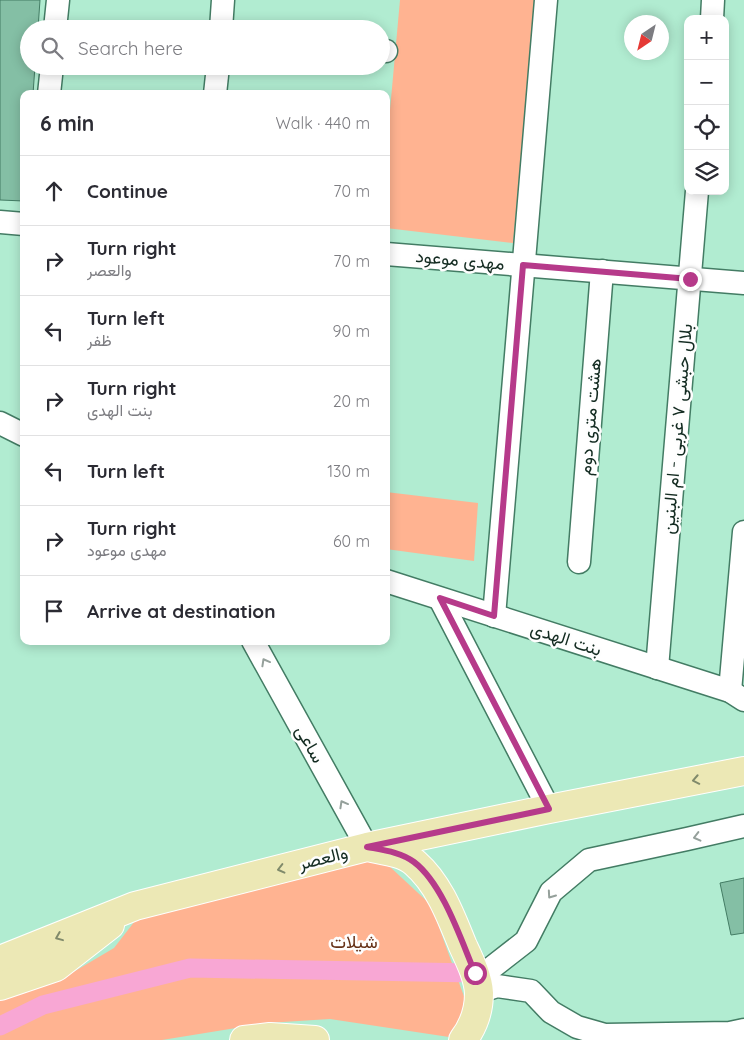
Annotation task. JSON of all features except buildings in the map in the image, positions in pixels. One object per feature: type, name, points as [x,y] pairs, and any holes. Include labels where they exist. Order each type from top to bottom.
[{"type":"main road","name":"والعصر","points":[[0,960],[135,906],[367,847],[744,771]]},
{"type":"main road","points":[[367,847],[398,853],[414,862],[429,878],[445,902],[477,983],[475,1019],[463,1040]]},
{"type":"main road","points":[[0,986],[56,967],[135,906]]},
{"type":"main road","points":[[244,1040],[270,1037],[301,1040]]},
{"type":"street","points":[[57,20],[58,0]]},
{"type":"street","points":[[222,20],[223,0]]},
{"type":"street","points":[[494,616],[546,0]]},
{"type":"street","points":[[712,15],[713,0]]},
{"type":"street","points":[[50,90],[51,75]]},
{"type":"street","points":[[215,90],[217,75]]},
{"type":"street","name":"بلال حبشی ۷ غربی - ام البنین","points":[[657,668],[697,195]]},
{"type":"street","points":[[0,222],[20,224]]},
{"type":"street","name":"مهدی موعود","points":[[390,254],[744,283]]},
{"type":"street","name":"هشت متری دوم","points":[[578,562],[602,271]]},
{"type":"street","points":[[0,423],[20,433]]},
{"type":"street","points":[[737,696],[744,532]]},
{"type":"street","name":"بنت الهدی","points":[[390,582],[657,668],[737,696]]},
{"type":"street","points":[[440,598],[549,809]]},
{"type":"street","name":"ساعی","points":[[255,645],[367,847]]},
{"type":"street","points":[[477,983],[490,969],[526,941],[551,892],[589,860],[744,826]]},
{"type":"street","points":[[477,983],[531,991],[552,1012],[577,1027],[606,1035],[730,1033],[744,1030]]},
{"type":"green space","points":[[400,0],[536,0],[513,243],[390,228],[390,110]]},
{"type":"green space","points":[[390,492],[478,503],[474,561],[390,550]]},
{"type":"green space","name":"شیلات","points":[[367,861],[388,865],[431,905],[466,1002],[460,1023],[449,1037],[330,1019],[267,1023],[162,1040],[0,1040],[0,996],[75,971],[114,948],[138,917]]},
{"type":"waterway","points":[[0,1026],[43,1005],[190,968],[475,973]]},
{"type":"route","points":[[475,973],[445,902],[429,878],[414,862],[398,853],[367,847],[549,809],[440,598],[494,616],[523,265],[690,279]]}]
